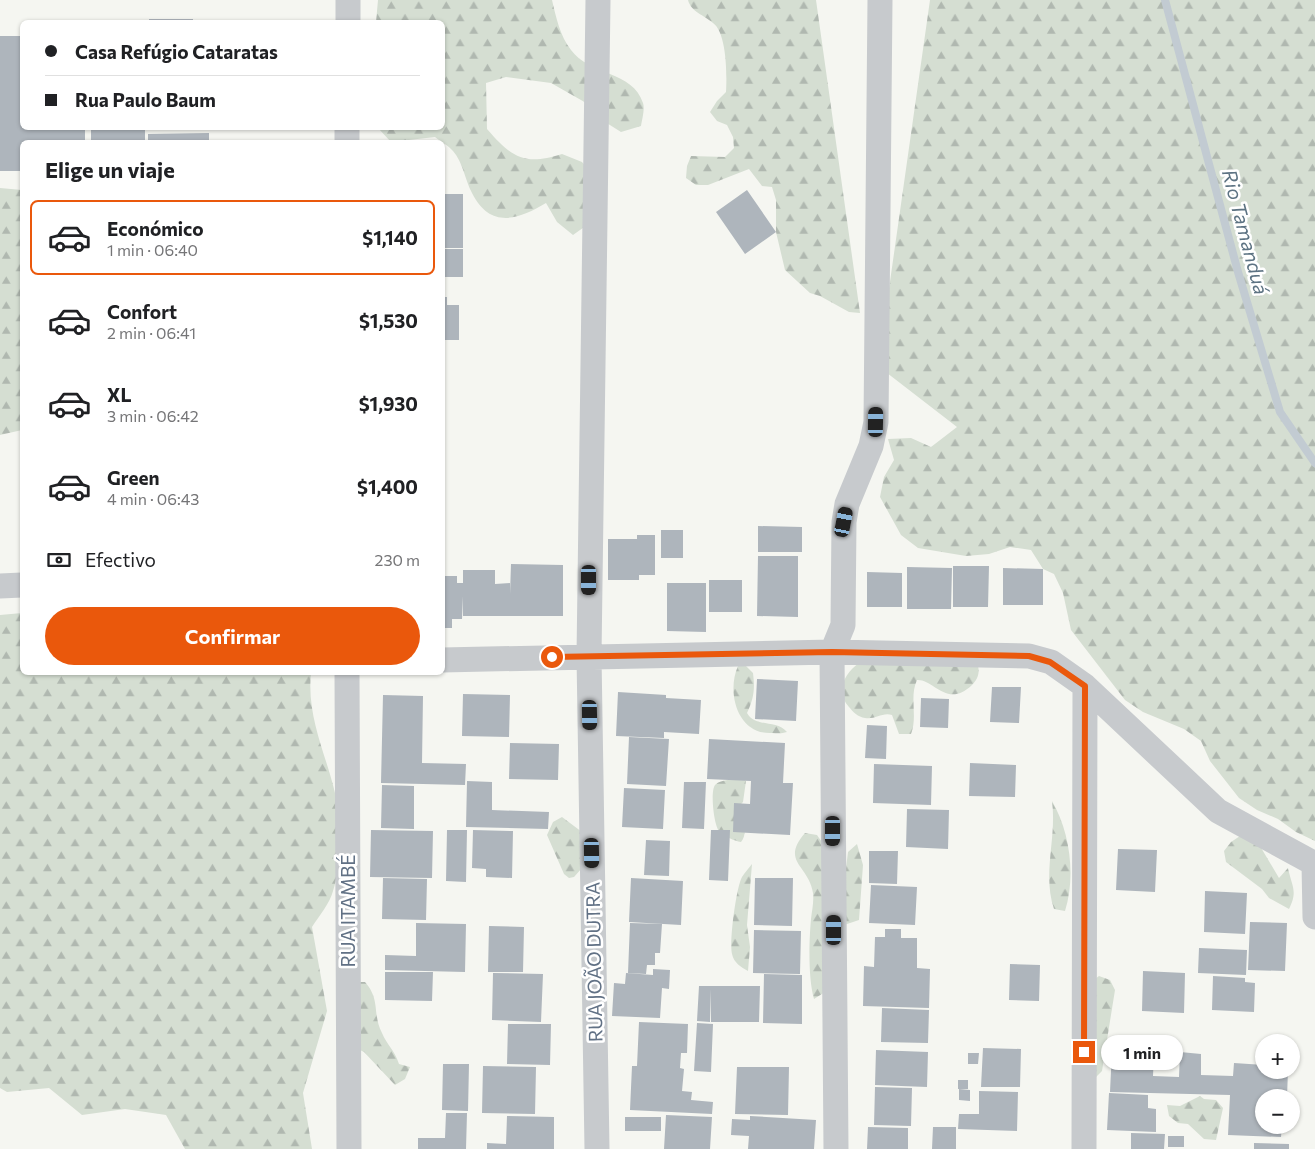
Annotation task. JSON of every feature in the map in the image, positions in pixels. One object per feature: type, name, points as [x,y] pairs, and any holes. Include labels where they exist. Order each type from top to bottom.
[{"type":"street","points":[[348,0],[348,20]]},
{"type":"street","name":"RUA JOÃO DUTRA","points":[[597,1149],[589,656],[598,0]]},
{"type":"street","points":[[836,1149],[832,652],[843,625],[844,522],[847,504],[871,446],[876,422],[880,0]]},
{"type":"street","points":[[0,586],[20,586]]},
{"type":"street","points":[[445,660],[832,652],[1029,656],[1050,662],[1085,686],[1218,811],[1314,864],[1315,917]]},
{"type":"street","name":"RUA ITAMBÉ","points":[[347,675],[349,1149]]},
{"type":"street","points":[[1084,1149],[1085,686]]},
{"type":"green space","points":[[378,0],[552,0],[561,33],[571,50],[588,64],[621,79],[638,93],[644,105],[641,126],[621,132],[602,120],[588,104],[551,83],[506,77],[486,83],[487,129],[504,147],[520,157],[538,159],[562,154],[582,162],[596,179],[594,220],[573,235],[557,222],[546,203],[515,217],[505,218],[496,216],[487,212],[479,204],[472,193],[459,160],[445,144],[445,140],[440,140],[435,137],[389,140],[380,130],[445,130],[445,20],[376,20]]},
{"type":"green space","points":[[688,0],[816,0],[860,313],[849,312],[820,296],[810,293],[785,270],[776,232],[776,200],[772,187],[762,186],[749,169],[708,185],[696,185],[686,178],[687,166],[691,156],[725,157],[734,148],[733,137],[727,125],[717,121],[710,112],[726,92],[724,45],[718,28],[692,8]]},
{"type":"green space","points":[[930,0],[1315,0],[1315,841],[1296,832],[1278,819],[1257,810],[1239,798],[1210,761],[1201,741],[1184,729],[1143,712],[1125,700],[1071,630],[1063,593],[1054,574],[1043,569],[1031,550],[1010,547],[989,554],[966,556],[918,548],[901,535],[880,497],[884,477],[894,460],[888,439],[911,438],[931,447],[957,427],[878,366]]},
{"type":"green space","points":[[0,188],[20,190],[20,430],[0,435]]},
{"type":"green space","points":[[20,613],[20,675],[311,675],[312,708],[338,807],[340,838],[338,871],[332,896],[312,927],[327,1011],[303,1093],[312,1149],[185,1149],[166,1115],[125,1109],[82,1115],[49,1088],[7,1092],[0,1088],[0,615]]},
{"type":"green space","points":[[859,663],[978,666],[979,672],[977,679],[972,685],[963,692],[955,694],[948,694],[923,681],[917,680],[914,693],[914,720],[911,734],[899,734],[892,715],[885,714],[872,718],[862,717],[854,712],[845,701],[842,689],[843,683],[849,672]]},
{"type":"green space","points":[[744,664],[753,673],[754,679],[753,698],[747,713],[755,720],[777,726],[787,732],[760,732],[743,720],[738,710],[733,688],[738,666]]},
{"type":"green space","points":[[742,778],[746,781],[743,802],[739,806],[745,829],[741,842],[729,838],[717,828],[714,816],[713,794],[717,783]]},
{"type":"green space","points":[[1052,801],[1063,826],[1069,854],[1070,883],[1065,911],[1054,909],[1049,883],[1053,829]]},
{"type":"green space","points":[[562,817],[582,832],[582,868],[574,877],[569,878],[564,874],[547,835],[553,822]]},
{"type":"green space","points":[[805,833],[817,835],[845,876],[848,852],[857,844],[863,865],[859,920],[838,927],[825,992],[814,999],[810,959],[813,893],[807,876],[795,857],[798,843]]},
{"type":"green space","points":[[1240,836],[1260,846],[1279,878],[1288,868],[1294,893],[1289,909],[1269,898],[1262,889],[1226,862],[1224,851],[1231,842]]},
{"type":"green space","points":[[752,864],[747,925],[750,947],[748,971],[734,960],[731,939],[735,903],[740,883],[743,875]]},
{"type":"green space","points":[[1099,976],[1110,980],[1115,990],[1102,1071],[1095,1078],[1087,985]]},
{"type":"green space","points":[[352,982],[365,982],[370,989],[375,1001],[377,1020],[384,1037],[399,1064],[410,1067],[405,1079],[395,1085],[364,1052],[354,1047]]},
{"type":"green space","points":[[1200,1096],[1204,1099],[1216,1100],[1223,1108],[1216,1140],[1204,1139],[1188,1124],[1178,1123],[1169,1116],[1167,1105],[1180,1106]]},
{"type":"building","points":[[149,19],[193,19],[193,20]]},
{"type":"building","points":[[0,36],[20,36],[20,130],[85,130],[85,140],[20,140],[20,171],[0,171]]},
{"type":"building","points":[[91,130],[145,130],[145,140],[91,140]]},
{"type":"building","points":[[209,133],[209,140],[148,140],[148,134]]},
{"type":"building","points":[[747,190],[776,232],[745,254],[716,212]]},
{"type":"building","points":[[445,194],[463,194],[463,248],[445,248]]},
{"type":"building","points":[[445,249],[463,249],[463,277],[445,277]]},
{"type":"building","points":[[445,297],[447,297],[447,305],[459,305],[459,340],[445,340]]},
{"type":"building","points":[[758,526],[802,527],[802,552],[758,552]]},
{"type":"building","points":[[661,530],[683,530],[683,558],[661,558]]},
{"type":"building","points":[[637,535],[655,535],[655,575],[639,575],[639,580],[608,580],[608,539],[637,539]]},
{"type":"building","points":[[758,556],[798,556],[798,617],[757,616]]},
{"type":"building","points":[[511,564],[563,565],[563,616],[463,616],[463,596],[462,619],[452,619],[452,628],[445,628],[445,576],[457,576],[457,583],[463,583],[463,570],[495,570],[495,584],[510,583],[510,594]]},
{"type":"building","points":[[953,566],[989,566],[988,607],[953,607]]},
{"type":"building","points":[[907,567],[952,568],[951,609],[907,609]]},
{"type":"building","points":[[1003,568],[1043,569],[1043,605],[1003,605]]},
{"type":"building","points":[[867,572],[902,573],[902,607],[867,607]]},
{"type":"building","points":[[709,580],[742,580],[742,612],[709,612]]},
{"type":"building","points":[[667,583],[706,583],[706,632],[667,631]]},
{"type":"building","points":[[757,679],[798,681],[796,721],[755,719]]},
{"type":"building","points":[[992,687],[1021,687],[1019,723],[990,722]]},
{"type":"building","points":[[618,692],[666,695],[666,698],[701,700],[699,734],[664,732],[664,738],[616,736]]},
{"type":"building","points":[[463,694],[510,695],[509,737],[462,736]]},
{"type":"building","points":[[383,695],[423,696],[422,763],[466,764],[465,785],[381,783]]},
{"type":"building","points":[[921,698],[949,699],[948,728],[920,727]]},
{"type":"building","points":[[867,725],[887,726],[886,759],[865,758]]},
{"type":"building","points":[[629,737],[669,739],[666,786],[627,784]]},
{"type":"building","points":[[709,739],[785,743],[783,783],[793,783],[790,835],[733,832],[734,803],[750,804],[751,781],[707,779]]},
{"type":"building","points":[[510,743],[559,744],[558,780],[509,779]]},
{"type":"building","points":[[970,763],[1016,765],[1015,797],[969,796]]},
{"type":"building","points":[[874,764],[932,766],[931,805],[873,803]]},
{"type":"building","points":[[467,781],[492,782],[492,810],[549,812],[548,829],[466,827]]},
{"type":"building","points":[[684,782],[706,782],[704,829],[682,828]]},
{"type":"building","points":[[382,785],[414,786],[414,829],[381,828]]},
{"type":"building","points":[[624,788],[665,790],[663,829],[622,827]]},
{"type":"building","points":[[907,809],[949,810],[948,849],[906,847]]},
{"type":"building","points":[[371,830],[433,831],[432,878],[370,877]]},
{"type":"building","points":[[447,830],[467,830],[466,882],[446,881]]},
{"type":"building","points":[[473,830],[513,831],[512,878],[486,877],[486,869],[472,868]]},
{"type":"building","points":[[711,830],[730,830],[728,881],[709,880]]},
{"type":"building","points":[[646,840],[670,841],[669,876],[644,875]]},
{"type":"building","points":[[1118,849],[1157,850],[1155,892],[1116,890]]},
{"type":"building","points":[[869,851],[898,851],[897,884],[869,883]]},
{"type":"building","points":[[383,878],[427,879],[426,920],[382,919]]},
{"type":"building","points":[[631,878],[683,881],[681,925],[629,922]]},
{"type":"building","points":[[755,878],[793,878],[792,926],[754,925]]},
{"type":"building","points":[[871,885],[917,887],[915,925],[869,923]]},
{"type":"building","points":[[1205,891],[1247,893],[1245,934],[1204,932]]},
{"type":"building","points":[[1250,922],[1287,923],[1285,971],[1248,970]]},
{"type":"building","points":[[416,923],[466,924],[465,972],[385,970],[385,955],[416,956]]},
{"type":"building","points":[[630,923],[662,924],[660,953],[655,953],[655,965],[647,965],[646,974],[628,973]]},
{"type":"building","points":[[489,926],[524,927],[523,972],[488,972]]},
{"type":"building","points":[[885,929],[901,929],[901,938],[917,938],[917,968],[930,969],[929,1008],[863,1006],[864,966],[874,967],[875,937],[885,937]]},
{"type":"building","points":[[754,930],[801,931],[800,974],[753,973]]},
{"type":"building","points":[[1199,948],[1247,950],[1246,975],[1198,973]]},
{"type":"building","points":[[1010,964],[1040,965],[1039,1001],[1009,1000]]},
{"type":"building","points":[[653,969],[670,970],[669,989],[662,988],[660,1018],[612,1016],[614,983],[625,984],[626,973],[653,975]]},
{"type":"building","points":[[1143,971],[1185,973],[1184,1013],[1142,1011]]},
{"type":"building","points":[[385,972],[433,972],[432,1001],[385,1000]]},
{"type":"building","points":[[493,973],[543,974],[541,1022],[492,1020]]},
{"type":"building","points":[[764,974],[802,975],[802,1024],[763,1023]]},
{"type":"building","points":[[1213,976],[1245,978],[1245,982],[1255,983],[1254,1012],[1212,1010]]},
{"type":"building","points":[[699,986],[760,986],[759,1022],[711,1022],[711,989],[710,1022],[697,1021]]},
{"type":"building","points":[[882,1008],[929,1010],[928,1043],[881,1042]]},
{"type":"building","points":[[639,1022],[688,1024],[687,1053],[681,1053],[680,1068],[684,1069],[682,1091],[692,1092],[691,1100],[713,1102],[712,1114],[630,1110],[632,1066],[637,1066]]},
{"type":"building","points":[[697,1023],[713,1024],[711,1072],[694,1071]]},
{"type":"building","points":[[508,1024],[551,1024],[550,1065],[507,1064]]},
{"type":"building","points":[[983,1048],[1021,1049],[1020,1087],[981,1087]]},
{"type":"building","points":[[1112,1049],[1154,1051],[1153,1076],[1179,1077],[1180,1052],[1201,1054],[1201,1075],[1233,1076],[1234,1063],[1255,1064],[1255,1079],[1288,1079],[1287,1089],[1255,1089],[1255,1134],[1281,1134],[1281,1137],[1228,1135],[1230,1095],[1110,1092]]},
{"type":"building","points":[[876,1050],[928,1052],[927,1087],[875,1085]]},
{"type":"building","points":[[968,1053],[979,1053],[978,1064],[968,1064]]},
{"type":"building","points":[[443,1064],[469,1064],[468,1111],[442,1110]]},
{"type":"building","points":[[483,1066],[536,1067],[535,1114],[482,1113]]},
{"type":"building","points":[[737,1067],[789,1067],[788,1115],[735,1114]]},
{"type":"building","points":[[958,1080],[968,1080],[968,1089],[958,1089]]},
{"type":"building","points":[[875,1087],[912,1088],[911,1126],[874,1125]]},
{"type":"building","points":[[959,1089],[970,1090],[970,1101],[959,1100]]},
{"type":"building","points":[[979,1091],[1018,1092],[1017,1131],[958,1129],[959,1114],[979,1114]]},
{"type":"building","points":[[1109,1093],[1148,1095],[1148,1108],[1156,1109],[1156,1132],[1107,1130]]},
{"type":"building","points":[[446,1113],[467,1113],[466,1149],[418,1149],[418,1138],[445,1138]]},
{"type":"building","points":[[666,1115],[712,1117],[710,1149],[664,1149]]},
{"type":"building","points":[[507,1116],[554,1117],[554,1149],[487,1149],[487,1143],[506,1144]]},
{"type":"building","points":[[750,1116],[816,1120],[814,1149],[748,1149],[749,1136],[731,1135],[732,1119],[750,1120]]},
{"type":"building","points":[[625,1117],[661,1117],[661,1131],[625,1131]]},
{"type":"building","points":[[868,1127],[908,1128],[908,1149],[867,1149]]},
{"type":"building","points":[[933,1127],[956,1127],[956,1149],[932,1149]]},
{"type":"building","points":[[1131,1133],[1165,1134],[1164,1149],[1131,1149]]},
{"type":"building","points":[[1168,1136],[1184,1136],[1184,1147],[1168,1147]]},
{"type":"building","points":[[1254,1143],[1289,1144],[1289,1149],[1254,1149]]},
{"type":"waterway","name":"Rio Tamanduá","points":[[1165,0],[1238,272],[1280,412],[1315,463]]},
{"type":"route","points":[[552,657],[832,652],[1029,656],[1050,662],[1085,686],[1084,1052]]}]
